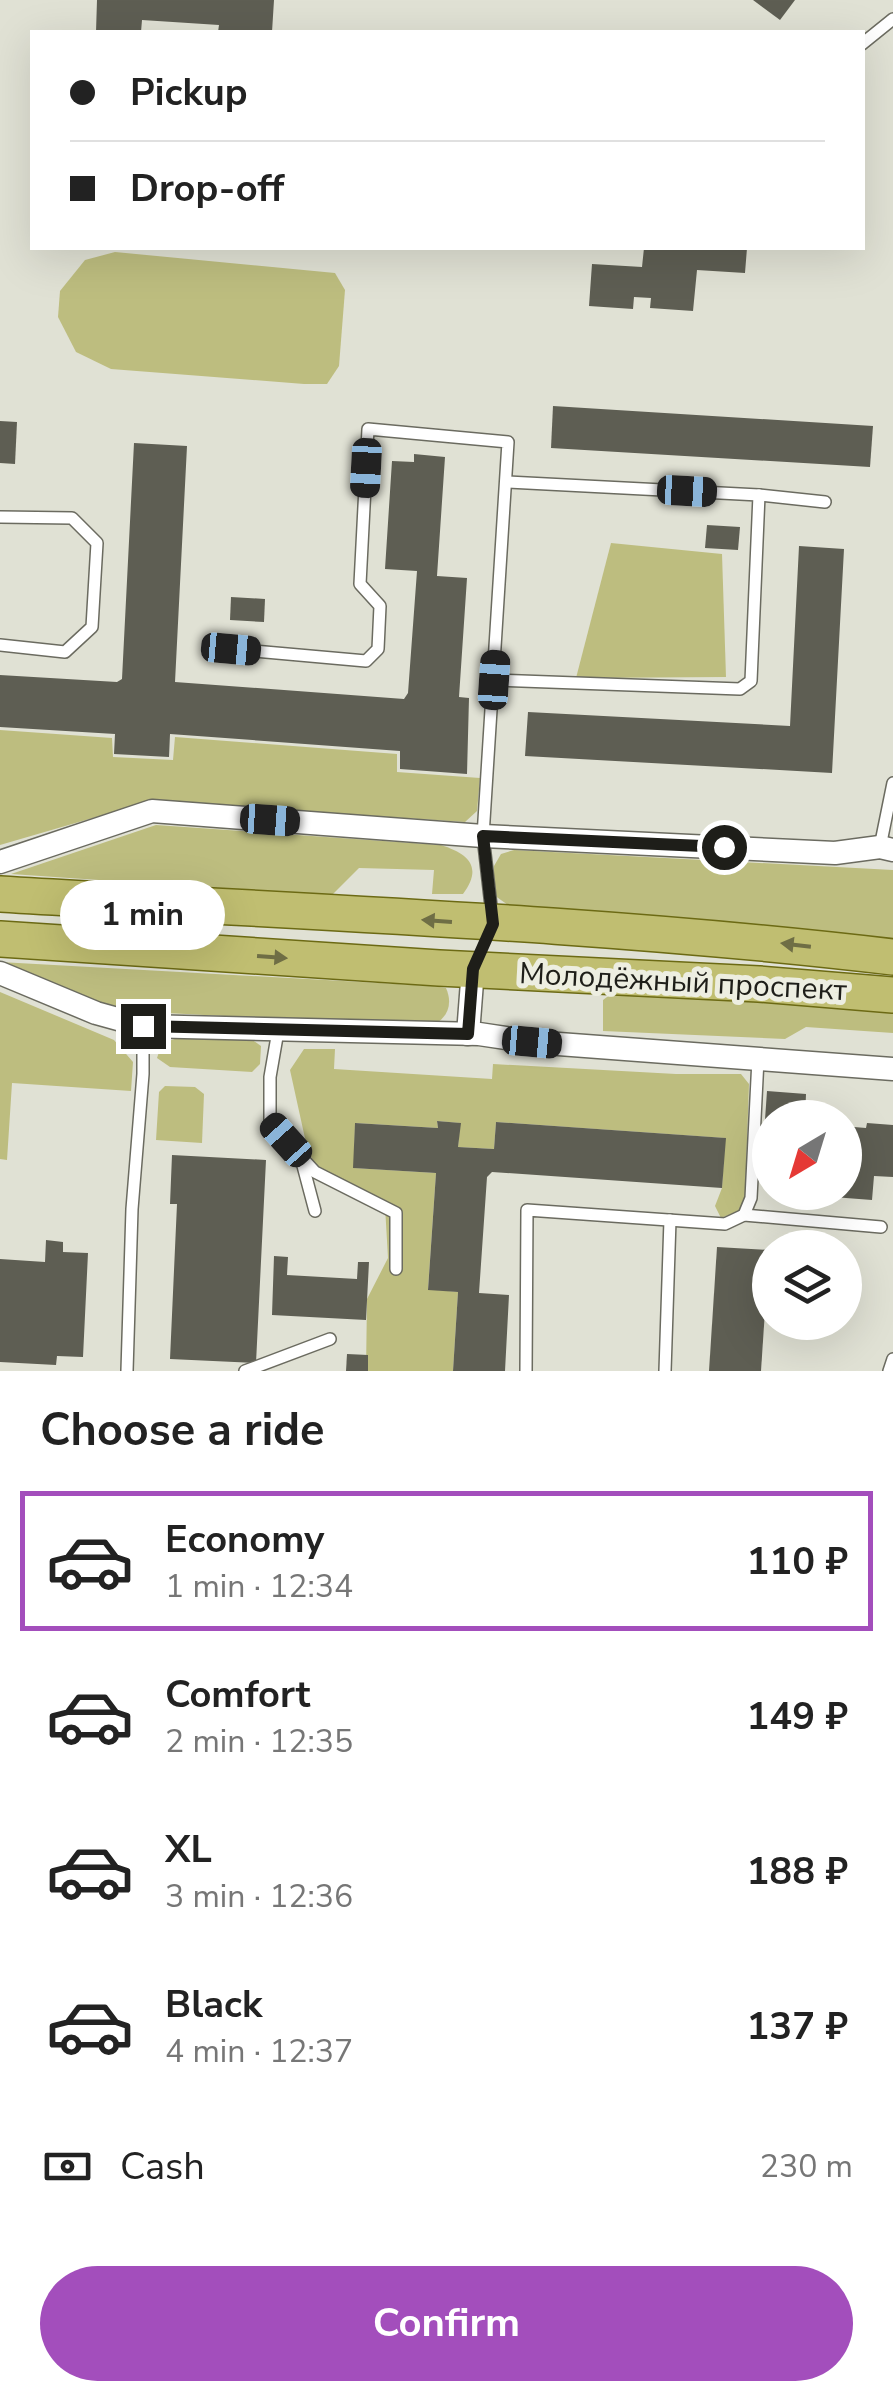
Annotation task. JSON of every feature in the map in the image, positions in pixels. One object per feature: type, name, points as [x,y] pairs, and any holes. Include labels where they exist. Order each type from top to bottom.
[{"type":"main road","name":"Молодёжный проспект","points":[[0,894],[737,938],[893,957]]},
{"type":"main road","name":"Молодёжный проспект","points":[[473,969],[493,924]]},
{"type":"main road","name":"Молодёжный проспект","points":[[0,939],[893,995]]},
{"type":"street","points":[[0,862],[152,811],[483,836],[835,853],[886,848]]},
{"type":"street","name":"Молодёжный проспект","points":[[468,1034],[473,969]]},
{"type":"street","points":[[0,974],[96,1013],[143,1026],[468,1034],[893,1069]]},
{"type":"lane","points":[[865,42],[893,19]]},
{"type":"lane","points":[[231,649],[366,662],[378,649],[380,606],[360,584],[368,429],[508,442],[483,836],[493,924]]},
{"type":"lane","points":[[507,482],[826,502]]},
{"type":"lane","points":[[494,680],[740,689],[750,680],[759,495]]},
{"type":"lane","points":[[0,516],[72,518],[97,543],[92,627],[66,652],[0,645]]},
{"type":"lane","points":[[886,848],[893,784]]},
{"type":"lane","points":[[128,1371],[132,1209],[143,1026]]},
{"type":"lane","points":[[278,1031],[270,1077],[270,1124],[315,1172],[396,1212],[396,1269]]},
{"type":"lane","points":[[744,1215],[751,1198],[758,1059]]},
{"type":"lane","points":[[301,1158],[315,1211]]},
{"type":"lane","points":[[117,1207],[132,1209]]},
{"type":"lane","points":[[526,1371],[528,1210],[725,1224],[744,1215],[881,1227]]},
{"type":"lane","points":[[665,1371],[670,1220]]},
{"type":"lane","points":[[245,1371],[330,1339]]},
{"type":"lane","points":[[889,1371],[893,1359]]},
{"type":"green space","points":[[115,252],[335,273],[345,290],[339,366],[327,384],[304,384],[111,369],[76,352],[58,317],[60,291],[85,260]]},
{"type":"green space","points":[[611,543],[722,554],[726,677],[576,678]]},
{"type":"green space","points":[[0,730],[112,738],[113,757],[173,760],[175,737],[397,754],[397,772],[480,778],[477,811],[465,822],[151,801],[0,845]]},
{"type":"green space","points":[[156,825],[441,845],[466,857],[472,876],[463,894],[432,894],[434,870],[359,868],[331,896],[11,874]]},
{"type":"green space","points":[[514,850],[893,870],[893,940],[508,905],[491,893],[494,866],[501,854]]},
{"type":"green space","points":[[0,962],[433,986],[446,988],[449,1007],[440,1021],[428,1027],[130,1011],[94,1001]]},
{"type":"green space","points":[[615,991],[893,1008],[893,1033],[806,1027],[785,1039],[603,1031],[603,1000]]},
{"type":"green space","points":[[0,992],[114,1040],[133,1062],[131,1091],[12,1083],[7,1160],[0,1159]]},
{"type":"green space","points":[[178,1038],[251,1039],[261,1046],[260,1064],[252,1072],[170,1067],[157,1058],[162,1043]]},
{"type":"green space","points":[[304,1049],[335,1049],[334,1069],[492,1079],[493,1064],[741,1074],[749,1084],[745,1197],[739,1211],[721,1218],[715,1206],[722,1188],[725,1138],[496,1122],[494,1149],[458,1147],[460,1123],[437,1121],[438,1128],[355,1123],[354,1168],[436,1173],[428,1289],[458,1292],[453,1371],[366,1371],[367,1299],[388,1258],[385,1206],[320,1171],[308,1152],[290,1070]]},
{"type":"green space","points":[[165,1086],[195,1087],[204,1094],[202,1143],[156,1140],[159,1092]]},
{"type":"building","points":[[97,0],[274,0],[272,30],[218,30],[219,25],[142,20],[141,30],[96,30]]},
{"type":"building","points":[[753,0],[795,0],[780,20]]},
{"type":"building","points":[[644,250],[747,250],[745,273],[697,270],[693,311],[650,308],[651,298],[634,297],[633,309],[589,306],[592,264],[642,267]]},
{"type":"building","points":[[553,406],[873,426],[870,467],[551,448]]},
{"type":"building","points":[[0,421],[17,422],[15,464],[0,463]]},
{"type":"building","points":[[134,443],[187,446],[175,682],[404,699],[408,693],[417,571],[385,569],[392,461],[414,462],[414,454],[445,457],[437,576],[467,578],[459,697],[469,698],[467,774],[400,769],[400,751],[170,734],[169,757],[114,754],[115,734],[0,727],[0,675],[117,682],[122,679]]},
{"type":"building","points":[[707,525],[740,527],[738,550],[705,548]]},
{"type":"building","points":[[799,546],[844,549],[832,773],[525,756],[528,712],[790,726]]},
{"type":"building","points":[[231,597],[265,599],[264,622],[230,620]]},
{"type":"building","points":[[767,1091],[806,1094],[806,1100],[766,1100]]},
{"type":"building","points":[[437,1121],[461,1123],[458,1147],[494,1149],[496,1122],[726,1138],[722,1188],[492,1172],[487,1177],[479,1293],[509,1295],[505,1371],[453,1371],[458,1292],[428,1290],[436,1173],[353,1168],[355,1123],[438,1128]]},
{"type":"building","points":[[867,1123],[893,1125],[893,1177],[874,1176],[872,1200],[862,1199],[862,1128]]},
{"type":"building","points":[[172,1155],[266,1160],[256,1363],[170,1359],[177,1204],[170,1204]]},
{"type":"building","points":[[46,1240],[63,1242],[63,1252],[88,1253],[83,1357],[57,1356],[56,1365],[0,1362],[0,1259],[45,1262]]},
{"type":"building","points":[[717,1247],[752,1249],[752,1340],[763,1340],[761,1371],[709,1371]]},
{"type":"building","points":[[274,1256],[288,1257],[287,1275],[357,1279],[358,1262],[369,1262],[366,1320],[272,1315]]},
{"type":"building","points":[[347,1354],[368,1355],[368,1371],[346,1371]]},
{"type":"route","points":[[143,1026],[468,1034],[473,969],[493,924],[483,836],[724,847]]}]
